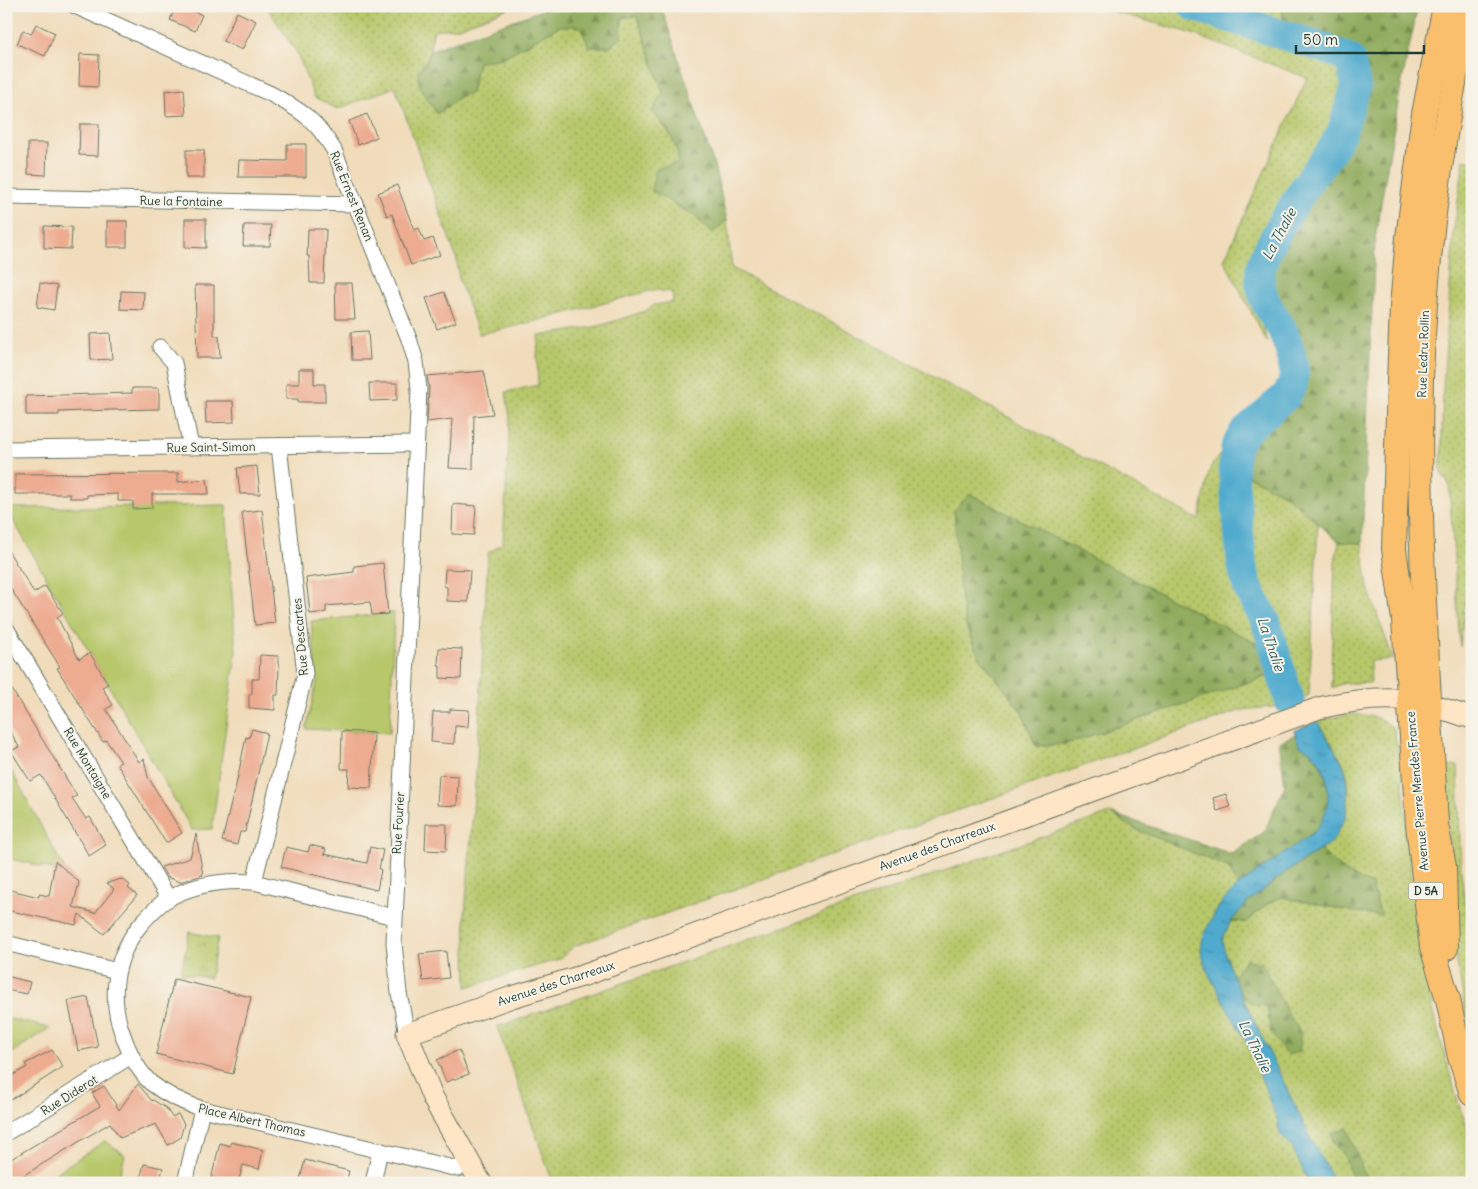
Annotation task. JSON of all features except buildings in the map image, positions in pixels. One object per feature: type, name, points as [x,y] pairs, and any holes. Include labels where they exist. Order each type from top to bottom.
[{"type":"main road","name":"Rue Ledru Rollin","points":[[1419,703],[1404,620],[1394,549],[1402,316],[1415,177],[1424,114],[1445,6]]},
{"type":"main road","name":"Rue Ledru Rollin","points":[[1419,703],[1422,369],[1431,238],[1438,178],[1469,6]]},
{"type":"main road","name":"Avenue des Charreaux","points":[[407,1034],[585,975],[1319,708],[1365,699],[1419,703],[1472,718]]},
{"type":"main road","name":"Avenue Pierre Mendès France","points":[[1419,703],[1444,867],[1448,1000],[1460,1057],[1472,1094]]},
{"type":"main road","name":"Rue Fourier","points":[[407,1034],[433,1098],[481,1183]]},
{"type":"street","name":"Rue Ernest Renan","points":[[75,6],[271,94],[297,108],[312,120],[323,133],[334,150],[356,204],[409,339],[416,362],[419,390],[416,444]]},
{"type":"street","name":"Rue la Fontaine","points":[[6,197],[356,204]]},
{"type":"street","points":[[160,347],[174,364],[191,447]]},
{"type":"street","name":"Rue Saint-Simon","points":[[6,449],[416,444]]},
{"type":"street","name":"Rue Fourier","points":[[407,1034],[394,960],[394,917],[416,444]]},
{"type":"street","name":"Rue Descartes","points":[[254,882],[305,674],[279,446]]},
{"type":"street","name":"Rue Montaigne","points":[[6,628],[169,898]]},
{"type":"street","name":"Place Albert Thomas","points":[[394,917],[254,882],[213,883],[169,898],[149,915],[130,937],[117,971],[114,993],[118,1022],[131,1056],[151,1082],[184,1103],[202,1109],[458,1169],[468,1162]]},
{"type":"street","points":[[6,943],[117,971]]},
{"type":"street","name":"Rue Diderot","points":[[6,1133],[131,1056]]},
{"type":"street","points":[[185,1183],[202,1109]]},
{"type":"street","points":[[373,1183],[380,1150]]},
{"type":"green space","points":[[266,6],[514,6],[456,28],[434,30],[427,61],[418,71],[437,114],[461,96],[471,92],[478,62],[502,58],[560,26],[580,25],[620,38],[622,18],[637,16],[663,93],[652,111],[676,145],[679,156],[672,203],[694,216],[713,232],[727,220],[732,268],[1199,520],[1210,468],[1221,453],[1230,569],[1238,590],[1255,616],[1267,649],[970,494],[955,510],[960,593],[966,626],[978,655],[1022,712],[1036,746],[1066,744],[1273,674],[1281,706],[1242,710],[574,946],[560,959],[467,987],[465,913],[477,759],[488,553],[503,543],[510,418],[506,392],[538,385],[537,356],[539,336],[599,326],[645,311],[654,305],[673,302],[672,292],[654,290],[513,327],[479,334],[459,280],[457,260],[395,87],[337,109],[314,97],[297,53]]},
{"type":"green space","points":[[553,6],[661,6],[714,165],[727,220],[713,233],[694,216],[651,190],[656,169],[678,163],[678,155],[670,135],[652,111],[663,92],[637,16],[622,18],[621,38],[609,47],[589,47],[580,26],[560,26],[502,58],[478,62],[471,93],[461,96],[437,114],[419,85],[418,71],[427,61],[431,50]]},
{"type":"green space","points":[[1093,6],[1164,6],[1341,63],[1345,82],[1325,142],[1257,249],[1250,272],[1267,342],[1224,260],[1307,78],[1187,32]]},
{"type":"green space","points":[[1222,6],[1283,6],[1282,26]]},
{"type":"green space","points":[[1283,6],[1418,6],[1401,86],[1375,239],[1362,543],[1339,542],[1286,495],[1246,475],[1247,443],[1265,428],[1294,398],[1302,380],[1298,355],[1290,330],[1272,300],[1267,283],[1269,265],[1285,236],[1347,143],[1364,93],[1359,57],[1345,48],[1282,26]]},
{"type":"green space","points":[[1464,159],[1472,161],[1472,542],[1460,647],[1449,484],[1441,473],[1443,388],[1454,228]]},
{"type":"green space","points":[[1246,475],[1286,495],[1318,523],[1309,695],[1300,699],[1279,631],[1256,585],[1250,554]]},
{"type":"green space","points":[[970,494],[1267,649],[1273,674],[1066,744],[1036,746],[1022,712],[978,655],[966,626],[960,593],[954,510]]},
{"type":"green space","points":[[226,505],[236,653],[212,829],[192,830],[6,508]]},
{"type":"green space","points":[[1339,542],[1362,543],[1368,588],[1393,659],[1370,661],[1371,683],[1344,683],[1332,688],[1335,561]]},
{"type":"green space","points":[[394,613],[390,733],[306,729],[317,681],[311,621]]},
{"type":"green space","points":[[1348,714],[1366,715],[1384,721],[1394,729],[1402,771],[1418,933],[1433,1013],[1458,1102],[1472,1141],[1472,1183],[1335,1183],[1311,1139],[1242,996],[1256,1005],[1267,1006],[1271,1033],[1300,1031],[1246,959],[1233,977],[1222,945],[1226,929],[1231,921],[1247,922],[1267,904],[1281,897],[1381,916],[1372,885],[1344,870],[1321,850],[1338,832],[1347,809],[1349,797],[1346,773],[1342,761],[1317,721]]},
{"type":"green space","points":[[1296,734],[1299,745],[1315,757],[1325,776],[1328,789],[1328,804],[1324,818],[1321,825],[1307,838],[1238,886],[1228,867],[1133,828],[1110,813],[1232,854],[1264,832],[1285,785],[1279,742]]},
{"type":"green space","points":[[6,761],[65,870],[69,873],[6,858]]},
{"type":"green space","points":[[1458,765],[1461,873],[1472,953],[1472,1045],[1455,953],[1446,766]]},
{"type":"green space","points":[[1110,813],[1133,828],[1228,867],[1238,886],[1222,902],[1211,920],[1203,938],[1201,950],[1206,969],[1249,1047],[1277,1119],[1280,1134],[1292,1147],[1309,1183],[553,1183],[497,1027]]},
{"type":"green space","points":[[1321,850],[1344,870],[1372,885],[1381,916],[1282,897],[1266,904],[1247,922],[1231,921],[1248,902],[1286,872]]},
{"type":"green space","points":[[189,932],[218,938],[210,978],[181,973]]},
{"type":"green space","points":[[1246,959],[1262,963],[1289,1016],[1300,1031],[1300,1052],[1287,1055],[1271,1033],[1267,1006],[1254,1004],[1249,1001],[1239,989],[1233,977]]},
{"type":"green space","points":[[6,1018],[50,1028],[6,1057]]},
{"type":"green space","points":[[1347,1128],[1368,1183],[1354,1183],[1344,1155],[1333,1142],[1332,1133]]},
{"type":"green space","points":[[105,1141],[125,1155],[117,1183],[40,1183]]},
{"type":"water","points":[[1317,721],[1341,760],[1346,773],[1348,788],[1345,819],[1332,842],[1286,872],[1248,902],[1231,921],[1222,940],[1233,977],[1311,1139],[1335,1183],[1309,1183],[1292,1147],[1280,1134],[1277,1119],[1249,1047],[1206,969],[1201,950],[1203,938],[1222,902],[1238,886],[1314,832],[1321,822],[1326,810],[1328,784],[1318,760],[1310,751],[1299,745],[1294,731]]},
{"type":"waterway","name":"La Thalie","points":[[1193,6],[1324,48],[1350,59],[1356,86],[1342,131],[1329,154],[1314,173],[1282,223],[1266,253],[1260,270],[1260,284],[1265,301],[1283,331],[1290,350],[1294,370],[1293,384],[1286,396],[1244,432],[1236,446],[1233,468],[1242,565],[1248,588],[1266,622],[1290,702]]}]
